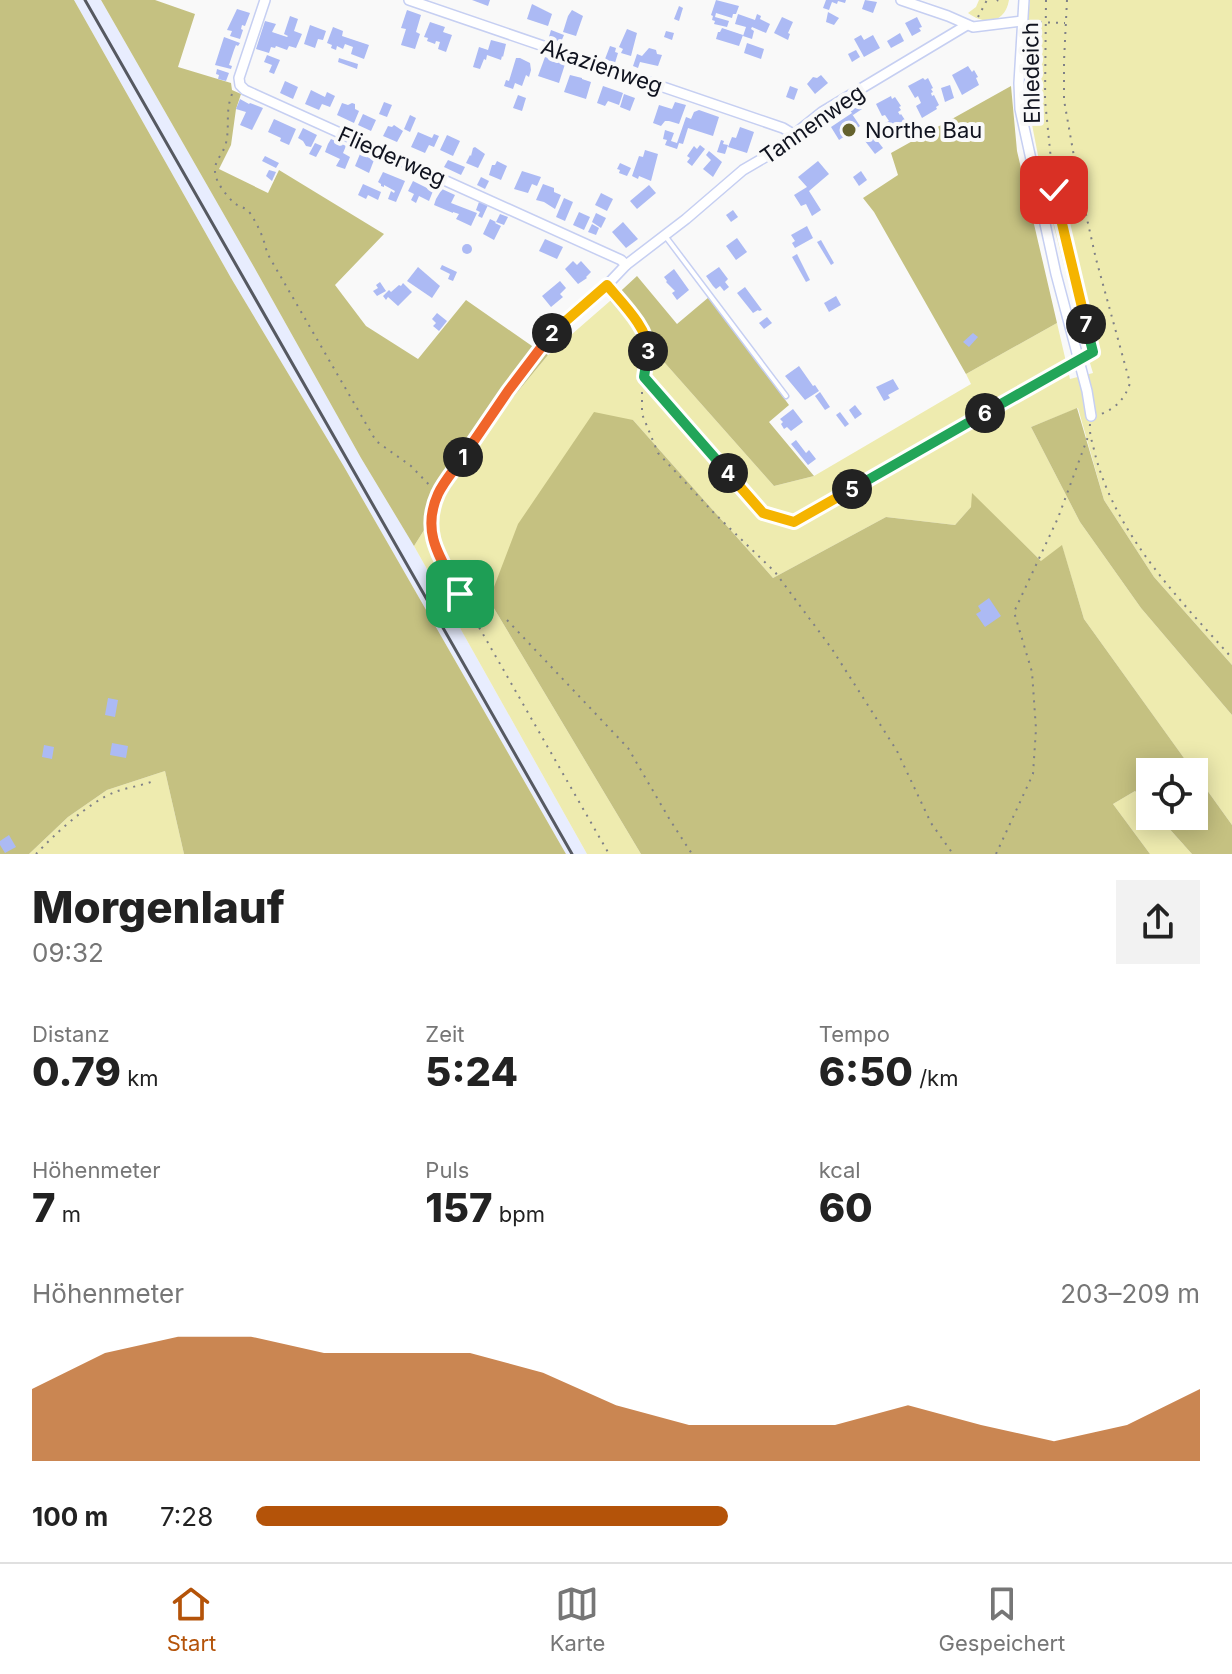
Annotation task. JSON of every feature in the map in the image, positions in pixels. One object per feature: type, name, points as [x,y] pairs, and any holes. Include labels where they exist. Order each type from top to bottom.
[{"type":"street","points":[[239,78],[265,0]]},
{"type":"street","name":"Akazienweg","points":[[409,0],[793,134]]},
{"type":"street","points":[[901,0],[970,26],[1027,22]]},
{"type":"street","points":[[1024,0],[1027,22],[1019,83],[1020,109],[1091,416]]},
{"type":"street","name":"Tannenweg","points":[[547,337],[626,265],[743,170],[767,156],[822,112],[970,26]]},
{"type":"street","name":"Fliederweg","points":[[239,78],[245,90],[621,260],[626,265]]},
{"type":"lane","points":[[665,235],[786,396]]},
{"type":"path","points":[[970,26],[987,0]]},
{"type":"path","name":"Ehledeich","points":[[1046,0],[1045,100],[1054,190],[1093,352],[1079,359]]},
{"type":"path","points":[[1067,0],[1064,100],[1096,259],[1130,383],[1121,402],[1110,410],[1091,416]]},
{"type":"path","points":[[1027,22],[1065,24]]},
{"type":"path","points":[[239,78],[228,106],[227,138],[216,163],[216,178],[233,202],[248,210],[264,238],[267,253],[376,441],[411,466],[438,494]]},
{"type":"path","points":[[607,285],[638,322],[649,346],[642,414],[658,453],[775,572],[832,649],[897,751],[931,823],[953,854]]},
{"type":"path","points":[[547,337],[438,494],[430,528],[435,546],[609,854]]},
{"type":"path","points":[[644,377],[763,513],[794,522],[1079,359]]},
{"type":"path","points":[[996,854],[1033,774],[1036,729],[1032,672],[1014,612],[1058,518],[1089,433],[1102,481],[1126,526],[1163,580],[1232,658]]},
{"type":"path","points":[[507,620],[628,748],[692,854]]},
{"type":"path","points":[[36,854],[92,805],[113,793],[151,782]]},
{"type":"shaded area","points":[[0,0],[74,0],[231,278],[343,465],[566,854],[184,854],[165,771],[107,790],[68,817],[29,854],[0,854]]},
{"type":"shaded area","points":[[74,0],[101,0],[587,854],[566,854],[343,465],[231,278]]},
{"type":"shaded area","points":[[101,0],[155,0],[195,14],[178,67],[231,83],[232,90],[241,94],[231,145],[219,169],[268,193],[279,170],[384,234],[335,285],[366,326],[418,359],[466,300],[548,355],[491,424],[414,546],[361,458]]},
{"type":"shaded area","points":[[979,0],[1009,0],[999,18],[988,21],[968,13]]},
{"type":"shaded area","points":[[1030,0],[1232,0],[1232,665],[1154,577],[1104,500],[1078,408],[1031,427],[1080,522],[1141,608],[1232,715],[1232,825],[1208,792],[1208,758],[1184,758],[1084,619],[1062,546],[1042,562],[972,494],[972,506],[955,525],[886,517],[773,578],[633,420],[489,600],[641,854],[587,854],[414,546],[491,424],[548,355],[610,301],[774,486],[814,476],[971,384],[966,374],[1057,323],[1070,379],[1093,373],[1045,191],[1026,94],[1026,37]]},
{"type":"shaded area","points":[[1011,86],[1017,151],[1057,323],[966,374],[874,212],[863,198],[898,175],[891,153]]},
{"type":"shaded area","points":[[637,276],[677,324],[709,297],[789,405],[769,422],[814,476],[774,486],[610,301]]},
{"type":"shaded area","points":[[1077,408],[1104,500],[1154,577],[1232,665],[1232,715],[1141,608],[1080,522],[1031,427]]},
{"type":"shaded area","points":[[594,412],[633,420],[773,578],[886,517],[955,525],[971,507],[972,493],[1041,561],[1062,545],[1084,619],[1184,758],[1136,758],[1136,792],[1113,804],[1150,854],[641,854],[489,600],[518,524]]},
{"type":"shaded area","points":[[165,771],[184,854],[29,854],[68,817],[107,790]]},
{"type":"shaded area","points":[[1135,791],[1136,830],[1171,830],[1192,854],[1150,854],[1113,804]]},
{"type":"shaded area","points":[[1208,792],[1232,825],[1232,854],[1192,854],[1171,830],[1208,830]]},
{"type":"building","points":[[472,0],[490,0],[488,6]]},
{"type":"building","points":[[716,0],[739,6],[732,18],[716,13],[715,17],[729,21],[727,27],[714,24],[712,20]]},
{"type":"building","points":[[826,0],[846,0],[845,3],[832,2],[829,10],[823,8]]},
{"type":"building","points":[[865,0],[877,2],[873,13],[862,9]]},
{"type":"building","points":[[532,4],[552,14],[548,26],[527,19]]},
{"type":"building","points":[[679,6],[683,8],[679,21],[674,19]]},
{"type":"building","points":[[237,9],[250,13],[245,26],[242,25],[240,39],[230,36],[232,31],[227,30]]},
{"type":"building","points":[[407,10],[421,15],[415,49],[401,45],[406,29],[401,28]]},
{"type":"building","points":[[572,10],[583,16],[576,36],[563,32]]},
{"type":"building","points":[[828,12],[839,18],[834,25],[826,22]]},
{"type":"building","points":[[738,14],[755,20],[757,14],[761,16],[760,19],[770,24],[766,33],[752,27],[752,39],[743,36],[746,27],[735,24]]},
{"type":"building","points":[[290,16],[298,19],[294,31],[302,34],[296,48],[289,46],[287,50],[276,46],[271,47],[269,53],[256,49],[265,21],[276,24],[272,32],[287,37],[284,34]]},
{"type":"building","points":[[782,17],[793,22],[788,40],[774,33]]},
{"type":"building","points":[[917,17],[921,31],[912,36],[905,23]]},
{"type":"building","points":[[430,22],[445,27],[443,32],[452,35],[446,52],[438,49],[440,42],[436,41],[435,44],[424,37]]},
{"type":"building","points":[[310,25],[326,31],[315,48],[304,44]]},
{"type":"building","points":[[333,27],[343,31],[342,36],[369,45],[364,59],[351,54],[353,47],[345,44],[343,49],[337,46],[336,50],[331,48],[332,45],[327,43]]},
{"type":"building","points":[[722,28],[743,35],[739,46],[716,39]]},
{"type":"building","points":[[627,29],[637,33],[631,56],[621,53],[623,49],[619,47]]},
{"type":"building","points":[[551,30],[564,35],[560,44],[548,40]]},
{"type":"building","points":[[666,31],[674,33],[672,40],[664,37]]},
{"type":"building","points":[[900,33],[904,41],[891,48],[887,41]]},
{"type":"building","points":[[861,35],[864,40],[873,35],[880,48],[864,57],[854,39]]},
{"type":"building","points":[[224,37],[240,43],[234,50],[229,65],[231,69],[215,65]]},
{"type":"building","points":[[491,40],[506,44],[501,60],[487,55],[480,69],[473,67],[479,47],[488,50]]},
{"type":"building","points":[[747,43],[764,49],[761,59],[744,53]]},
{"type":"building","points":[[610,46],[616,48],[615,52],[618,53],[615,63],[605,59]]},
{"type":"building","points":[[649,48],[662,55],[658,66],[640,62],[638,68],[633,66],[637,54],[642,56]]},
{"type":"building","points":[[856,50],[860,57],[852,62],[848,54]]},
{"type":"building","points":[[267,55],[280,60],[274,74],[269,72],[272,65],[264,62]]},
{"type":"building","points":[[545,57],[565,64],[559,83],[538,76]]},
{"type":"building","points":[[339,58],[358,64],[357,69],[338,62]]},
{"type":"building","points":[[516,58],[530,63],[531,70],[522,86],[515,83],[513,89],[504,86],[506,80],[509,81]]},
{"type":"building","points":[[968,66],[972,72],[974,70],[979,85],[962,95],[952,75]]},
{"type":"building","points":[[217,69],[229,73],[226,81],[218,79]]},
{"type":"building","points":[[570,75],[591,82],[586,99],[564,92]]},
{"type":"building","points":[[821,75],[828,83],[815,94],[807,84],[813,77]]},
{"type":"building","points":[[928,78],[933,88],[932,96],[939,105],[922,118],[916,106],[921,103],[918,96],[915,98],[908,86]]},
{"type":"building","points":[[285,81],[298,87],[293,99],[280,93]]},
{"type":"building","points":[[950,85],[954,98],[945,102],[941,88]]},
{"type":"building","points":[[603,86],[623,93],[619,105],[608,101],[605,106],[597,103]]},
{"type":"building","points":[[790,86],[798,89],[794,100],[786,97]]},
{"type":"building","points":[[311,90],[325,97],[327,92],[335,96],[330,107],[322,104],[319,110],[305,104]]},
{"type":"building","points":[[624,94],[635,98],[630,111],[620,107]]},
{"type":"building","points":[[518,95],[526,98],[522,111],[513,108]]},
{"type":"building","points":[[891,96],[901,106],[898,112],[907,123],[890,136],[883,124],[889,121],[885,115],[882,116],[876,104]]},
{"type":"building","points":[[240,99],[263,108],[252,130],[240,125],[246,112],[236,109]]},
{"type":"building","points":[[856,101],[862,109],[852,114],[860,126],[839,140],[831,127],[852,113],[847,106]]},
{"type":"building","points":[[384,102],[392,105],[387,117],[379,114]]},
{"type":"building","points":[[675,102],[686,105],[679,124],[665,121],[661,126],[653,123],[659,105],[672,109]]},
{"type":"building","points":[[342,103],[355,104],[355,109],[359,111],[354,123],[337,115]]},
{"type":"building","points":[[699,110],[719,117],[713,136],[688,128],[683,144],[679,143],[677,149],[665,145],[665,130],[674,133],[671,141],[677,143],[686,117],[691,119],[694,112]]},
{"type":"building","points":[[363,114],[376,120],[371,131],[358,125]]},
{"type":"building","points":[[410,115],[416,118],[410,132],[404,129]]},
{"type":"building","points":[[274,119],[296,129],[289,145],[268,132]]},
{"type":"building","points":[[394,125],[403,131],[397,142],[383,136],[388,126]]},
{"type":"building","points":[[740,127],[754,132],[747,153],[728,147]]},
{"type":"building","points":[[303,128],[317,135],[311,147],[298,138]]},
{"type":"building","points":[[418,132],[432,138],[434,134],[439,136],[434,147],[429,145],[425,153],[411,147]]},
{"type":"building","points":[[447,135],[460,141],[453,156],[440,150]]},
{"type":"building","points":[[873,135],[883,148],[875,154],[865,141]]},
{"type":"building","points":[[331,139],[346,146],[343,153],[350,157],[345,169],[336,166],[340,159],[325,152]]},
{"type":"building","points":[[721,140],[728,145],[725,154],[717,152]]},
{"type":"building","points":[[315,143],[322,146],[316,157],[309,154]]},
{"type":"building","points":[[700,145],[705,149],[692,166],[687,162],[690,158],[687,156],[694,146],[697,149]]},
{"type":"building","points":[[475,147],[485,154],[478,168],[466,163]]},
{"type":"building","points":[[645,150],[658,154],[651,181],[632,176],[639,156],[643,157]]},
{"type":"building","points":[[709,151],[722,162],[713,177],[703,169],[711,160],[706,155]]},
{"type":"building","points":[[360,154],[374,160],[369,173],[355,166]]},
{"type":"building","points":[[265,156],[279,163],[276,168],[262,161]]},
{"type":"building","points":[[448,160],[465,167],[461,175],[444,167]]},
{"type":"building","points":[[497,161],[507,166],[501,180],[489,175]]},
{"type":"building","points":[[818,161],[829,174],[809,191],[821,210],[812,216],[806,204],[801,206],[794,195],[807,187],[798,177]]},
{"type":"building","points":[[620,163],[631,168],[627,176],[619,173]]},
{"type":"building","points":[[269,170],[276,172],[272,181],[266,176]]},
{"type":"building","points":[[522,171],[541,177],[537,186],[532,184],[528,193],[514,189]]},
{"type":"building","points":[[861,171],[867,180],[859,186],[853,177]]},
{"type":"building","points":[[383,172],[405,181],[396,202],[388,199],[391,191],[395,191],[378,182]]},
{"type":"building","points":[[481,177],[489,181],[485,189],[477,185]]},
{"type":"building","points":[[413,181],[433,191],[429,201],[419,196],[416,203],[411,200],[414,194],[408,191]]},
{"type":"building","points":[[363,184],[381,192],[378,200],[368,195],[366,199],[358,195]]},
{"type":"building","points":[[543,184],[561,195],[555,209],[536,200]]},
{"type":"building","points":[[649,185],[656,193],[637,209],[630,201]]},
{"type":"building","points":[[442,189],[455,195],[451,203],[477,213],[471,226],[456,219],[459,214],[434,205]]},
{"type":"building","points":[[601,193],[613,199],[607,211],[595,205]]},
{"type":"building","points":[[564,198],[573,202],[565,221],[556,217]]},
{"type":"building","points":[[479,202],[488,205],[482,218],[476,210]]},
{"type":"building","points":[[733,210],[738,217],[731,222],[726,215]]},
{"type":"building","points":[[579,212],[590,217],[584,230],[573,225]]},
{"type":"building","points":[[596,213],[606,218],[601,228],[592,222]]},
{"type":"building","points":[[500,214],[508,217],[504,225],[496,222]]},
{"type":"building","points":[[490,219],[501,226],[494,240],[483,234]]},
{"type":"building","points":[[623,222],[638,239],[626,248],[612,232]]},
{"type":"building","points":[[592,224],[599,228],[596,235],[588,232]]},
{"type":"building","points":[[807,226],[813,238],[795,248],[791,235]]},
{"type":"building","points":[[737,238],[747,252],[736,260],[726,246]]},
{"type":"building","points":[[545,239],[563,247],[557,259],[539,251]]},
{"type":"building","points":[[821,240],[834,263],[831,265],[817,242]]},
{"type":"building","points":[[467,244],[472,249],[467,254],[462,249]]},
{"type":"building","points":[[797,254],[810,280],[806,282],[792,257]]},
{"type":"building","points":[[573,261],[577,265],[581,261],[591,272],[578,284],[565,269]]},
{"type":"building","points":[[442,265],[457,272],[453,281],[448,279],[450,274],[440,269]]},
{"type":"building","points":[[418,267],[440,286],[432,298],[407,281]]},
{"type":"building","points":[[719,267],[728,279],[725,282],[729,287],[724,291],[720,286],[716,289],[706,276]]},
{"type":"building","points":[[674,269],[689,290],[677,300],[672,293],[675,291],[664,277]]},
{"type":"building","points":[[560,281],[566,288],[560,294],[563,297],[551,307],[542,296]]},
{"type":"building","points":[[380,282],[386,291],[377,296],[373,291]]},
{"type":"building","points":[[403,283],[412,292],[398,306],[388,297],[386,300],[383,296],[389,290],[391,292]]},
{"type":"building","points":[[745,287],[762,310],[753,313],[737,293]]},
{"type":"building","points":[[836,296],[841,305],[829,312],[824,303]]},
{"type":"building","points":[[437,313],[447,321],[439,331],[433,326],[436,323],[432,319]]},
{"type":"building","points":[[767,317],[772,323],[764,329],[759,323]]},
{"type":"building","points":[[973,333],[978,337],[969,347],[963,342]]},
{"type":"building","points":[[799,366],[819,391],[805,400],[785,376]]},
{"type":"building","points":[[893,379],[899,389],[884,401],[876,387]]},
{"type":"building","points":[[820,392],[830,407],[825,410],[815,396]]},
{"type":"building","points":[[855,405],[862,414],[855,419],[849,410]]},
{"type":"building","points":[[793,409],[803,422],[791,431],[787,427],[784,429],[780,419]]},
{"type":"building","points":[[840,412],[849,424],[845,427],[836,415]]},
{"type":"building","points":[[796,440],[806,453],[809,450],[816,459],[808,465],[791,444]]},
{"type":"building","points":[[989,598],[1001,616],[985,627],[976,614],[981,611],[978,606]]},
{"type":"building","points":[[108,698],[118,700],[115,717],[105,715]]},
{"type":"building","points":[[112,743],[128,746],[126,758],[110,755]]},
{"type":"building","points":[[44,745],[54,747],[52,759],[42,757]]},
{"type":"building","points":[[9,835],[16,847],[5,853],[0,841]]},
{"type":"railway","points":[[85,0],[572,854]]},
{"type":"place","name":"Northe Bau","points":[[849,130]]},
{"type":"route","points":[[460,594],[435,546],[430,528],[438,494],[547,337],[607,285],[638,322],[649,346],[644,377],[763,513],[794,522],[1093,352],[1054,190]]}]
